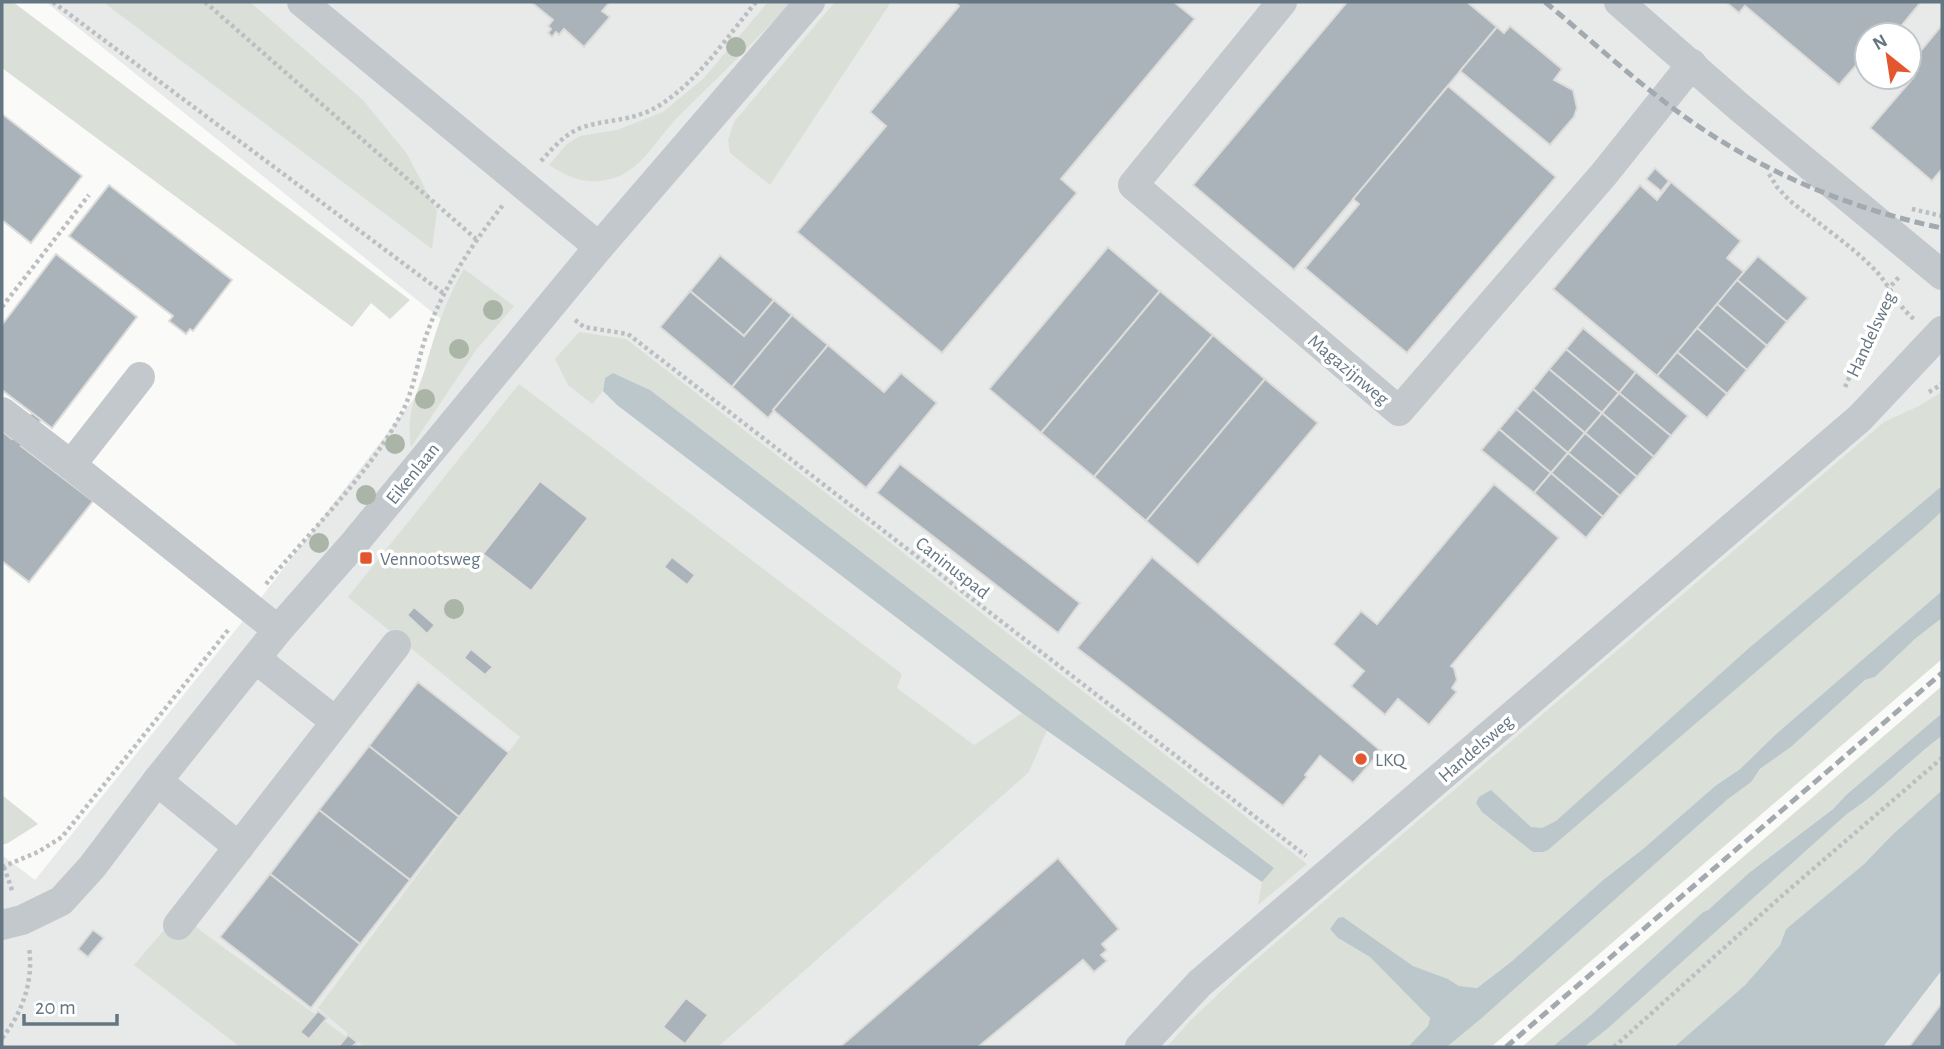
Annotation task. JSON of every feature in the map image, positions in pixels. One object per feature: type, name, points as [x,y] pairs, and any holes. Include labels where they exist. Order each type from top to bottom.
[{"type":"street","points":[[302,2],[599,247]]},
{"type":"street","name":"Eikenlaan","points":[[2,925],[22,920],[61,901],[93,867],[157,781],[278,630],[352,546],[599,247],[810,2]]},
{"type":"street","name":"Magazijnweg","points":[[1282,2],[1133,185],[1399,411],[1604,174],[1692,64]]},
{"type":"street","points":[[1619,2],[1738,106],[1942,275]]},
{"type":"street","name":"Handelsweg","points":[[1140,1047],[1200,983],[1860,418],[1939,335]]},
{"type":"street","points":[[71,465],[140,377]]},
{"type":"street","points":[[2,412],[278,630]]},
{"type":"street","points":[[178,925],[396,645]]},
{"type":"street","points":[[256,659],[336,722]]},
{"type":"street","points":[[157,781],[239,847]]},
{"type":"path","points":[[53,2],[443,293]]},
{"type":"path","points":[[205,2],[476,239]]},
{"type":"path","name":"Eikenlaan","points":[[2,867],[38,852],[62,837],[248,606],[379,452],[401,415],[414,383],[424,342],[443,293],[476,239],[521,183],[564,138],[579,128],[631,118],[659,106],[686,86],[757,2]]},
{"type":"path","points":[[1766,167],[1777,187],[1789,200],[1874,268],[1900,308],[1939,335]]},
{"type":"path","points":[[2,307],[89,195]]},
{"type":"path","name":"Handelsweg","points":[[1842,396],[1889,288],[1917,255]]},
{"type":"path","name":"Caninuspad","points":[[552,303],[584,327],[628,334],[1329,873]]},
{"type":"path","points":[[1614,1047],[1784,894],[1942,758]]},
{"type":"shaded area","points":[[2,2],[13,2],[410,300],[390,319],[371,303],[352,327],[2,68]]},
{"type":"shaded area","points":[[46,2],[1942,2],[1942,591],[1472,989],[1408,1047],[2,1047],[2,855],[35,880],[250,612],[462,336]]},
{"type":"shaded area","points":[[103,2],[250,2],[363,100],[407,154],[437,211],[432,249]]},
{"type":"shaded area","points":[[768,2],[791,2],[675,120],[635,166],[619,176],[591,181],[566,175],[549,165],[567,144],[580,136],[617,130],[663,112],[704,78]]},
{"type":"shaded area","points":[[835,2],[891,2],[770,185],[730,153],[728,140],[734,122]]},
{"type":"shaded area","points":[[464,269],[514,306],[476,350],[411,447],[410,425],[415,398],[441,318]]},
{"type":"shaded area","points":[[579,332],[626,339],[1307,864],[1258,905],[1262,882],[1274,868],[650,390],[613,373],[605,378],[603,391],[592,404],[568,385],[555,359]]},
{"type":"shaded area","points":[[613,373],[650,390],[1274,868],[1262,882],[1022,713],[617,405],[603,391],[605,378]]},
{"type":"shaded area","points":[[519,384],[902,674],[897,688],[974,745],[1022,713],[1047,730],[1029,772],[718,1047],[364,1047],[318,1008],[520,737],[348,597]]},
{"type":"shaded area","points":[[1942,392],[1942,591],[1777,733],[1740,769],[1715,786],[1477,988],[1459,986],[1413,966],[1343,917],[1338,938],[1370,957],[1430,1018],[1428,1026],[1408,1047],[1167,1047],[1189,1022],[1245,969],[1884,422]]},
{"type":"shaded area","points":[[1942,486],[1942,511],[1925,527],[1548,850],[1533,852],[1482,812],[1476,803],[1479,797],[1491,790],[1531,827],[1542,828],[1556,821],[1748,649]]},
{"type":"shaded area","points":[[1942,591],[1942,618],[1875,677],[1865,680],[1791,747],[1760,769],[1751,782],[1728,799],[1482,1018],[1447,1047],[1408,1047],[1428,1026],[1430,1018],[1370,957],[1338,938],[1330,929],[1338,918],[1343,917],[1413,966],[1459,986],[1477,988],[1715,786],[1740,769],[1777,733]]},
{"type":"shaded area","points":[[1942,618],[1942,659],[1491,1047],[1447,1047],[1750,782],[1760,769],[1791,747],[1865,680],[1875,677]]},
{"type":"shaded area","points":[[1942,686],[1942,713],[1833,809],[1750,872],[1552,1047],[1522,1047]]},
{"type":"shaded area","points":[[1942,713],[1942,736],[1847,814],[1607,1029],[1584,1047],[1552,1047],[1591,1015],[1703,912],[1750,872],[1833,809]]},
{"type":"shaded area","points":[[1942,736],[1942,790],[1864,864],[1786,929],[1780,945],[1745,985],[1674,1047],[1584,1047],[1847,814]]},
{"type":"shaded area","points":[[1942,790],[1942,970],[1883,1047],[1674,1047],[1745,985],[1780,945],[1786,929],[1864,864]]},
{"type":"shaded area","points":[[2,795],[38,824],[2,845]]},
{"type":"shaded area","points":[[187,919],[360,1047],[240,1047],[134,965],[164,930]]},
{"type":"shaded area","points":[[1942,970],[1942,1047],[1883,1047]]},
{"type":"building","points":[[531,2],[610,2],[602,11],[610,17],[584,47],[564,29],[559,35],[556,32],[552,37],[548,33],[551,29],[548,26],[553,20]]},
{"type":"building","points":[[955,2],[1174,2],[1195,19],[1061,179],[1077,193],[942,353],[797,232],[886,126],[870,112],[959,6]]},
{"type":"building","points":[[1347,2],[1467,2],[1497,27],[1294,270],[1193,185]]},
{"type":"building","points":[[1726,2],[1921,2],[1905,21],[1853,21],[1853,69],[1839,85],[1745,6],[1739,13]]},
{"type":"building","points":[[1942,25],[1942,169],[1932,181],[1870,128],[1902,91],[1923,91],[1923,48]]},
{"type":"building","points":[[1510,26],[1562,69],[1554,80],[1573,90],[1577,108],[1574,117],[1550,145],[1460,71],[1497,27],[1504,33]]},
{"type":"building","points":[[1448,86],[1556,177],[1407,353],[1305,268],[1359,204],[1353,199]]},
{"type":"building","points":[[2,114],[82,176],[31,243],[2,220]]},
{"type":"building","points":[[1655,168],[1669,181],[1661,191],[1646,179]]},
{"type":"building","points":[[1671,182],[1741,241],[1727,258],[1744,272],[1657,376],[1553,289],[1640,185],[1657,200]]},
{"type":"building","points":[[109,185],[232,280],[193,331],[190,329],[186,334],[169,321],[173,316],[69,236]]},
{"type":"building","points":[[1108,247],[1160,291],[1041,433],[989,389]]},
{"type":"building","points":[[56,254],[137,317],[52,428],[2,390],[2,325]]},
{"type":"building","points":[[720,255],[774,300],[744,336],[690,291]]},
{"type":"building","points":[[1758,256],[1808,298],[1787,322],[1737,280]]},
{"type":"building","points":[[1737,280],[1787,322],[1767,346],[1717,304]]},
{"type":"building","points":[[690,291],[744,336],[774,300],[792,315],[732,387],[660,327]]},
{"type":"building","points":[[1160,291],[1213,335],[1094,477],[1041,433]]},
{"type":"building","points":[[1717,304],[1767,346],[1747,370],[1697,328]]},
{"type":"building","points":[[792,315],[828,345],[768,418],[732,387]]},
{"type":"building","points":[[1583,328],[1636,372],[1619,393],[1566,349]]},
{"type":"building","points":[[1697,328],[1747,370],[1727,394],[1677,352]]},
{"type":"building","points":[[1213,335],[1265,379],[1146,521],[1094,477]]},
{"type":"building","points":[[828,345],[884,392],[901,373],[937,403],[866,488],[773,410]]},
{"type":"building","points":[[1566,349],[1619,393],[1602,413],[1549,369]]},
{"type":"building","points":[[1677,352],[1727,394],[1707,418],[1657,376]]},
{"type":"building","points":[[1549,369],[1602,413],[1585,433],[1533,389]]},
{"type":"building","points":[[1636,372],[1688,416],[1671,436],[1619,393]]},
{"type":"building","points":[[1265,379],[1318,423],[1198,565],[1146,521]]},
{"type":"building","points":[[1533,389],[1585,433],[1568,453],[1516,409]]},
{"type":"building","points":[[1619,393],[1671,436],[1654,457],[1602,413]]},
{"type":"building","points":[[1516,409],[1568,453],[1551,473],[1499,429]]},
{"type":"building","points":[[32,413],[41,420],[21,446],[93,501],[29,582],[2,561],[2,431],[12,439]]},
{"type":"building","points":[[1602,413],[1654,457],[1637,477],[1585,433]]},
{"type":"building","points":[[1499,429],[1551,473],[1534,493],[1481,450]]},
{"type":"building","points":[[1585,433],[1637,477],[1620,496],[1568,453]]},
{"type":"building","points":[[1568,453],[1620,496],[1603,517],[1551,473]]},
{"type":"building","points":[[900,464],[1080,603],[1058,633],[877,493]]},
{"type":"building","points":[[1551,473],[1603,517],[1586,538],[1534,493]]},
{"type":"building","points":[[540,481],[588,518],[531,591],[483,554]]},
{"type":"building","points":[[1494,484],[1559,538],[1451,666],[1457,680],[1452,688],[1457,692],[1429,725],[1398,699],[1385,715],[1351,686],[1364,671],[1333,644],[1361,611],[1377,624]]},
{"type":"building","points":[[672,557],[695,575],[687,585],[664,567]]},
{"type":"building","points":[[1152,557],[1381,751],[1353,783],[1320,756],[1283,806],[1077,648]]},
{"type":"building","points":[[414,607],[435,625],[427,634],[407,615]]},
{"type":"building","points":[[471,649],[493,667],[485,675],[464,658]]},
{"type":"building","points":[[418,682],[509,753],[459,817],[369,746]]},
{"type":"building","points":[[369,746],[459,817],[410,880],[319,810]]},
{"type":"building","points":[[319,810],[410,880],[360,944],[270,874]]},
{"type":"building","points":[[1058,858],[1119,929],[1102,944],[1107,950],[1101,955],[1107,961],[1094,972],[1083,960],[978,1047],[840,1047]]},
{"type":"building","points":[[270,874],[360,944],[311,1008],[220,937]]},
{"type":"building","points":[[93,930],[104,938],[88,957],[78,949]]},
{"type":"building","points":[[686,998],[708,1015],[685,1044],[663,1027]]},
{"type":"building","points":[[1942,1003],[1942,1047],[1909,1047]]},
{"type":"building","points":[[318,1011],[327,1018],[309,1039],[300,1032]]},
{"type":"building","points":[[348,1035],[357,1042],[352,1047],[338,1047]]},
{"type":"railway","points":[[1545,2],[1667,104],[1745,155],[1841,199],[1942,228]]},
{"type":"railway","points":[[1506,1047],[1942,673]]},
{"type":"place","name":"Vennootsweg","points":[[366,558]]},
{"type":"place","name":"LKQ","points":[[1361,759]]}]
